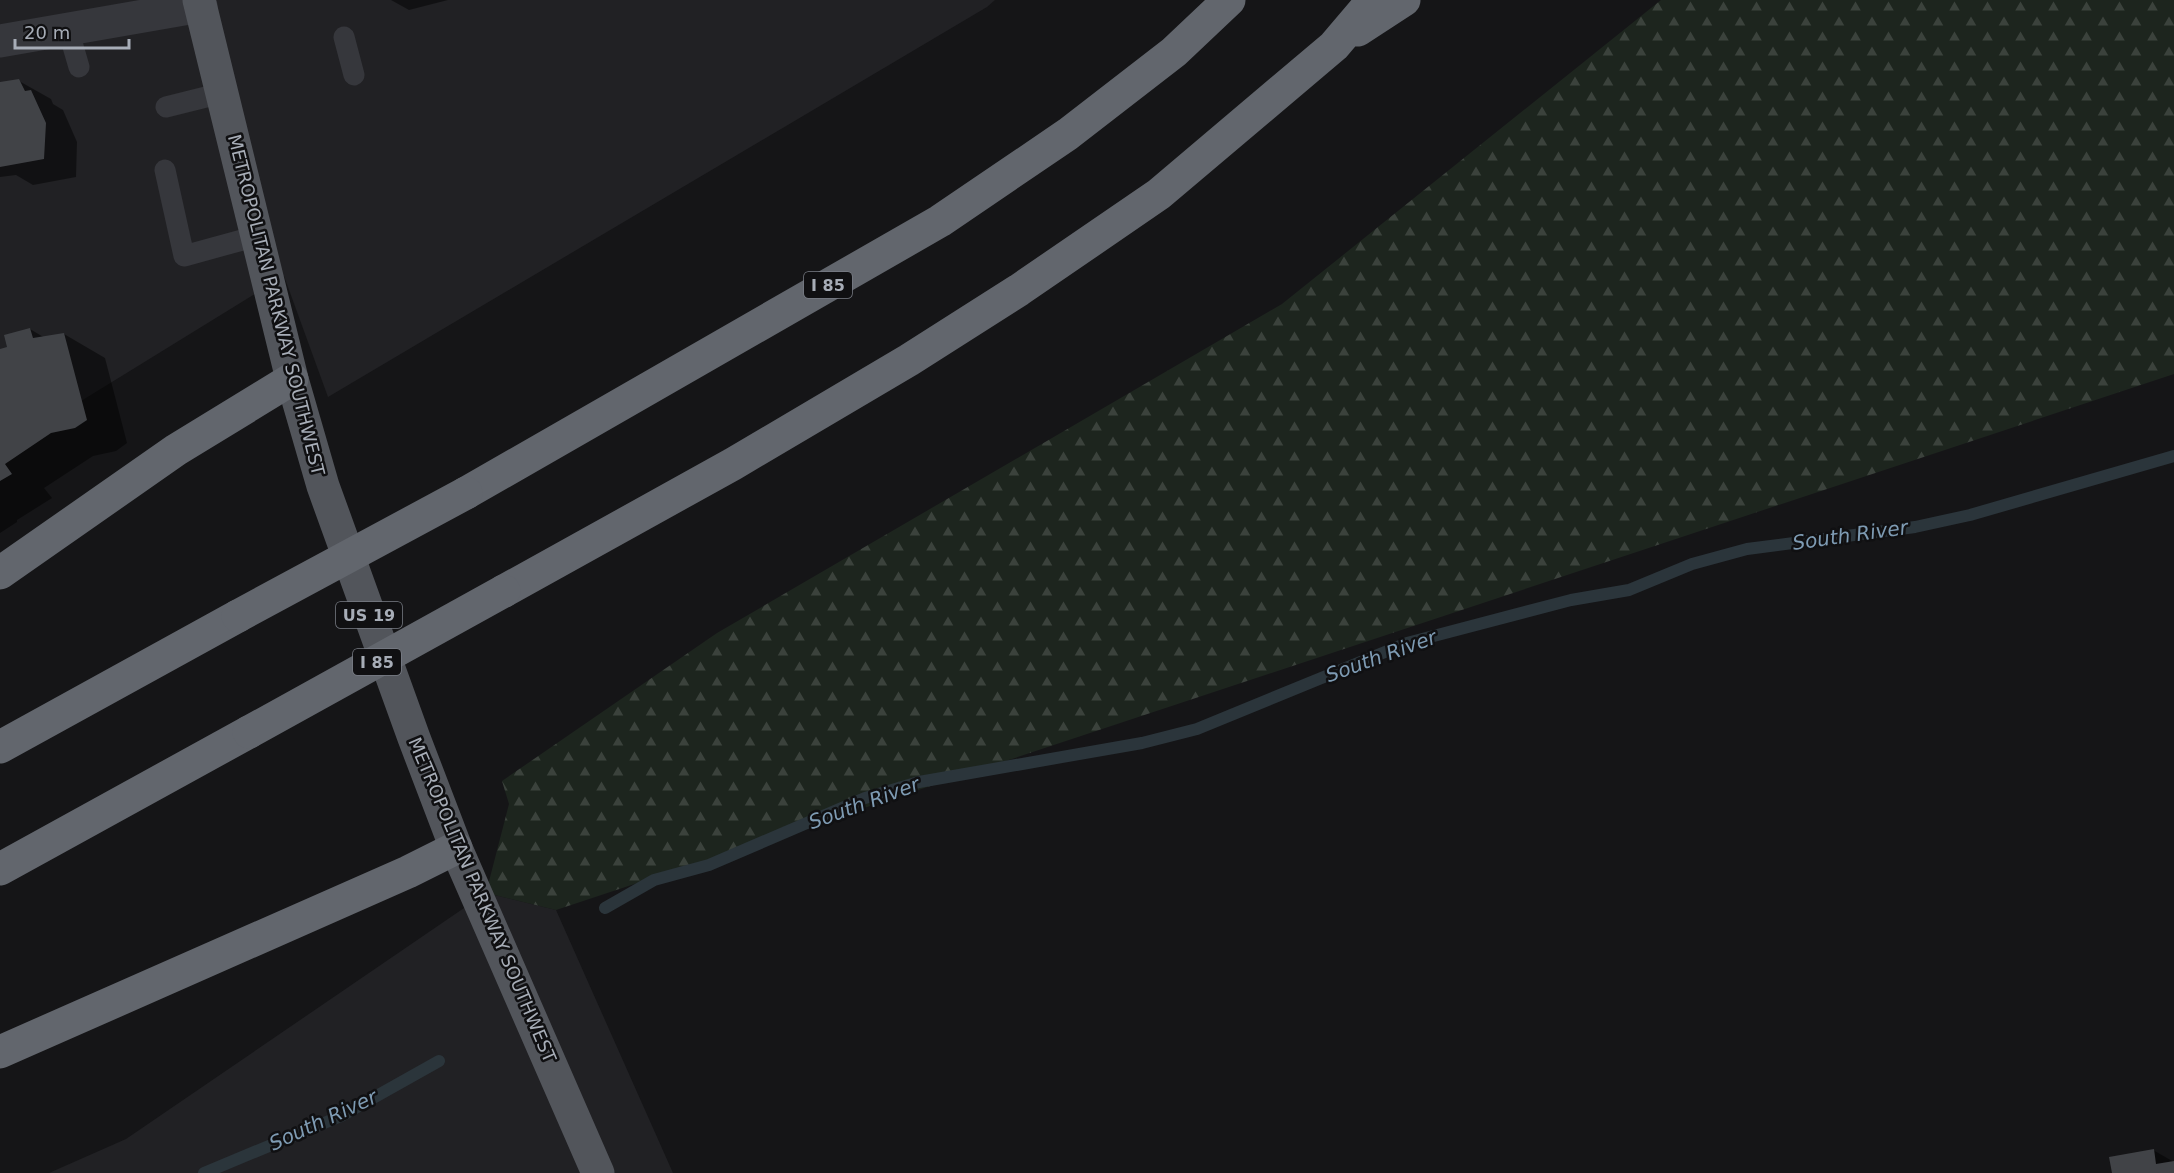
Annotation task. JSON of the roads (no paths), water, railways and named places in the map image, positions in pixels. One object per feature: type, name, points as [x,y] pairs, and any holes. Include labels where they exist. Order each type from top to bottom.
[{"type":"highway","name":"I 85","points":[[5,744],[466,493],[940,221],[1068,134],[1174,51],[1229,0]]},
{"type":"highway","name":"I 85","points":[[0,869],[733,464],[909,360],[1019,290],[1159,194],[1334,46],[1373,0]]},
{"type":"highway","points":[[1334,46],[1404,0]]},
{"type":"highway","points":[[0,573],[176,450],[292,379]]},
{"type":"highway","points":[[0,1052],[408,872],[456,848]]},
{"type":"main road","name":"METROPOLITAN PARKWAY SOUTHWEST","points":[[200,3],[292,379],[323,486],[456,848],[598,1173]]},
{"type":"street","points":[[0,41],[200,3]]},
{"type":"lane","points":[[68,29],[79,67]]},
{"type":"lane","points":[[344,38],[354,75]]},
{"type":"lane","points":[[166,107],[222,93]]},
{"type":"lane","points":[[165,170],[184,256],[257,236]]},
{"type":"waterway","name":"South River","points":[[605,908],[654,880],[709,865],[865,798],[919,782],[1142,743],[1197,729],[1407,643],[1571,600],[1629,590],[1692,564],[1747,549],[1915,527],[1970,515],[2174,456]]},
{"type":"waterway","name":"South River","points":[[204,1173],[341,1116],[439,1061]]}]
